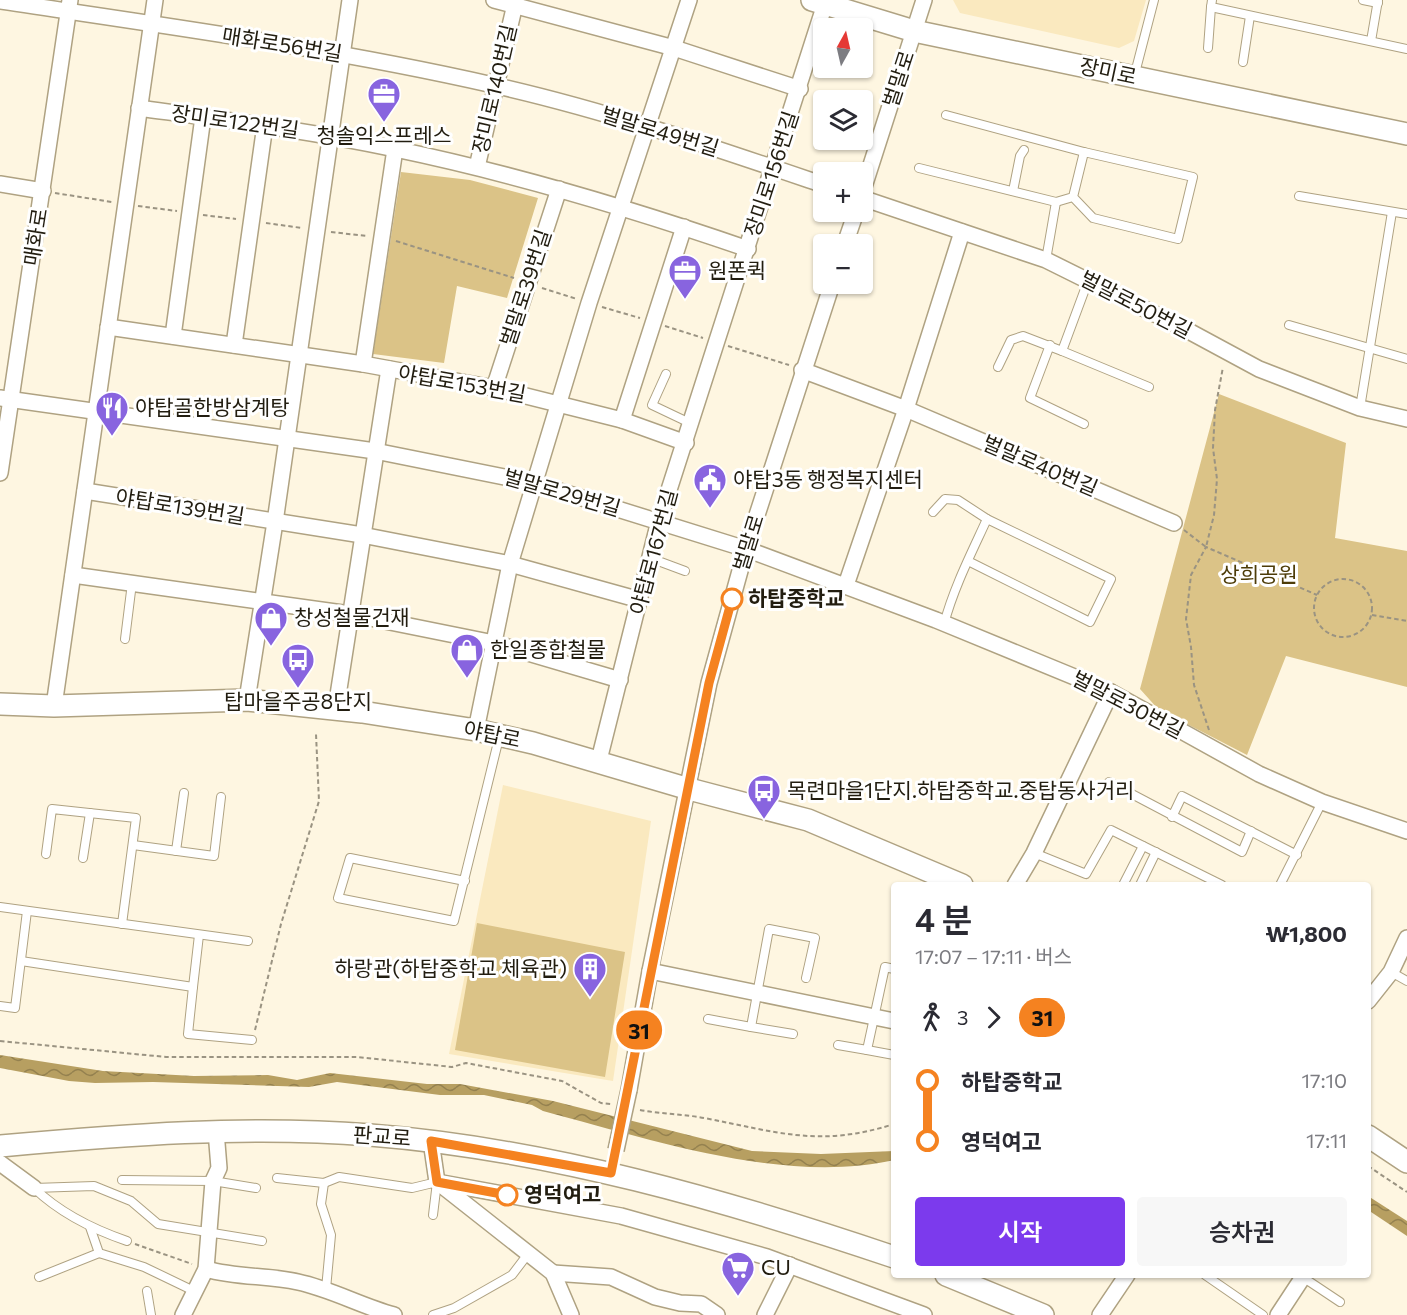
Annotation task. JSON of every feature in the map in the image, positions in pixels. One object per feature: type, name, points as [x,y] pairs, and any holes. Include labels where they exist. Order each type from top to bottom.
[{"type":"street","points":[[126,204],[155,0]]},
{"type":"street","points":[[247,700],[350,0]]},
{"type":"street","points":[[494,0],[515,2]]},
{"type":"street","points":[[476,730],[510,564],[589,303],[690,0]]},
{"type":"street","name":"벌말로","points":[[872,162],[924,0]]},
{"type":"street","name":"매화로56번길","points":[[0,1],[69,6],[152,24],[342,53],[495,86]]},
{"type":"street","name":"장미로140번길","points":[[748,249],[621,207],[477,167],[515,2],[674,48],[800,89]]},
{"type":"street","name":"장미로","points":[[818,2],[914,31],[1407,134]]},
{"type":"street","name":"장미로156번길","points":[[715,342],[800,89],[818,2]]},
{"type":"street","name":"매화로","points":[[0,474],[6,398],[43,191],[69,6]]},
{"type":"street","name":"벌말로49번길","points":[[495,86],[648,127],[813,180]]},
{"type":"street","name":"장미로122번길","points":[[140,108],[330,136],[477,167]]},
{"type":"street","points":[[173,336],[203,117]]},
{"type":"street","points":[[234,345],[265,125]]},
{"type":"street","points":[[363,364],[395,149]]},
{"type":"street","points":[[0,184],[43,191]]},
{"type":"street","name":"벌말로39번길","points":[[494,388],[559,189]]},
{"type":"street","name":"벌말로50번길","points":[[873,202],[1046,260],[1259,369],[1360,408],[1407,419]]},
{"type":"street","name":"야탑로139번길","points":[[54,706],[126,204]]},
{"type":"street","points":[[621,420],[684,227]]},
{"type":"street","points":[[846,585],[906,409],[962,232]]},
{"type":"street","name":"벌말로","points":[[611,1173],[709,683],[746,549],[802,370],[829,294]]},
{"type":"street","points":[[108,327],[389,369]]},
{"type":"street","name":"야탑로167번길","points":[[598,764],[659,521],[692,424],[715,342]]},
{"type":"street","name":"야탑로153번길","points":[[336,708],[389,369],[558,402],[621,420],[686,443]]},
{"type":"street","name":"벌말로40번길","points":[[802,370],[906,409],[1174,523]]},
{"type":"street","name":"벌말로29번길","points":[[6,398],[375,451],[534,483],[746,549]]},
{"type":"street","name":"야탑로139번길","points":[[85,491],[362,535]]},
{"type":"street","points":[[362,535],[510,564],[640,600]]},
{"type":"street","name":"벌말로30번길","points":[[746,549],[846,585],[1111,692],[1259,774],[1322,802],[1407,831]]},
{"type":"street","points":[[73,575],[350,614],[494,643],[620,680]]},
{"type":"street","points":[[1017,882],[1034,853],[1111,692]]},
{"type":"street","name":"야탑로","points":[[0,704],[54,706],[247,700],[336,708],[476,730],[533,743],[598,764],[808,820],[955,882]]},
{"type":"street","points":[[1371,996],[1391,972],[1407,938]]},
{"type":"street","points":[[650,971],[891,1020]]},
{"type":"street","points":[[183,1315],[207,1269],[213,1181],[219,1168],[216,1131]]},
{"type":"street","name":"판교로","points":[[0,1146],[216,1131],[368,1135],[431,1141],[611,1173],[776,1219],[891,1256]]},
{"type":"street","points":[[1371,1138],[1407,1162]]},
{"type":"street","points":[[431,1141],[437,1182],[553,1273],[571,1315]]},
{"type":"street","points":[[0,1163],[34,1188]]},
{"type":"street","points":[[437,1182],[621,1216],[790,1265],[924,1315]]},
{"type":"street","points":[[765,1315],[790,1265]]},
{"type":"street","points":[[207,1269],[226,1275],[295,1281],[326,1289],[365,1307],[394,1315]]},
{"type":"street","points":[[553,1273],[611,1277],[655,1297],[680,1303],[701,1304],[717,1315]]},
{"type":"street","points":[[953,1278],[1043,1315]]},
{"type":"street","points":[[1100,1315],[1125,1278]]},
{"type":"street","points":[[1278,1315],[1301,1278]]},
{"type":"lane","points":[[1134,78],[1154,0]]},
{"type":"lane","points":[[1363,0],[1378,1],[1371,41]]},
{"type":"lane","points":[[1209,48],[1211,4],[1250,16],[1407,49]]},
{"type":"lane","points":[[1243,62],[1250,16]]},
{"type":"lane","points":[[946,115],[1084,152],[1193,177],[1178,239],[1093,218],[1073,197]]},
{"type":"lane","points":[[1013,191],[1020,156],[1024,150]]},
{"type":"lane","points":[[1073,197],[1084,152]]},
{"type":"lane","points":[[919,168],[1056,202],[1073,197]]},
{"type":"lane","points":[[1299,196],[1407,214]]},
{"type":"lane","points":[[1046,260],[1056,202]]},
{"type":"lane","points":[[1360,408],[1392,212]]},
{"type":"lane","points":[[1062,351],[1088,281]]},
{"type":"lane","points":[[1289,325],[1407,359]]},
{"type":"lane","points":[[998,367],[1011,340],[1023,336],[1149,387]]},
{"type":"lane","points":[[1050,345],[1030,398],[1084,424]]},
{"type":"lane","points":[[666,374],[652,405],[692,424]]},
{"type":"lane","points":[[933,512],[945,499],[958,500],[987,519],[1111,579],[1090,622],[968,561]]},
{"type":"lane","points":[[944,624],[953,592],[987,519]]},
{"type":"lane","points":[[650,558],[685,571]]},
{"type":"lane","points":[[125,639],[132,583]]},
{"type":"lane","points":[[465,881],[350,858],[338,898],[454,921],[465,881],[500,736]]},
{"type":"lane","points":[[1109,782],[1242,852],[1251,831]]},
{"type":"lane","points":[[176,851],[184,793]]},
{"type":"lane","points":[[1172,817],[1182,796],[1297,855]]},
{"type":"lane","points":[[133,845],[214,856],[221,797]]},
{"type":"lane","points":[[1282,882],[1322,802]]},
{"type":"lane","points":[[46,854],[52,809],[136,818],[122,924]]},
{"type":"lane","points":[[83,858],[90,813]]},
{"type":"lane","points":[[1034,853],[1086,874],[1111,830],[1216,882]]},
{"type":"lane","points":[[1125,882],[1143,846]]},
{"type":"lane","points":[[1141,882],[1156,852]]},
{"type":"lane","points":[[0,908],[248,941]]},
{"type":"lane","points":[[0,1006],[15,1008],[27,911]]},
{"type":"lane","points":[[751,1027],[769,929],[815,938],[806,978]]},
{"type":"lane","points":[[199,935],[188,1034],[252,1040]]},
{"type":"lane","points":[[21,962],[193,987]]},
{"type":"lane","points":[[867,1050],[885,967],[891,968]]},
{"type":"lane","points":[[1391,972],[1407,981]]},
{"type":"lane","points":[[708,1019],[793,1034]]},
{"type":"lane","points":[[838,1045],[891,1054]]},
{"type":"lane","points":[[278,1178],[324,1183],[339,1177],[412,1188],[437,1182],[433,1215]]},
{"type":"lane","points":[[122,1180],[213,1181],[256,1188]]},
{"type":"lane","points":[[324,1183],[321,1204],[332,1235],[326,1289]]},
{"type":"lane","points":[[34,1188],[94,1186],[131,1201],[158,1224],[209,1235],[262,1241]]},
{"type":"lane","points":[[34,1188],[48,1202],[90,1227],[127,1241]]},
{"type":"lane","points":[[90,1227],[99,1253]]},
{"type":"lane","points":[[39,1278],[99,1253],[144,1267],[196,1292]]},
{"type":"lane","points":[[433,1315],[454,1308],[512,1275],[528,1254]]},
{"type":"lane","points":[[1209,1278],[1263,1315]]},
{"type":"lane","points":[[1305,1278],[1340,1302]]},
{"type":"lane","points":[[147,1291],[151,1315]]},
{"type":"path","points":[[43,191],[190,213],[383,237],[528,283]]},
{"type":"path","points":[[1215,750],[1194,685],[1186,619],[1191,575],[1206,547],[1214,515],[1217,479],[1213,448],[1215,410],[1225,352]]},
{"type":"path","points":[[1174,523],[1206,547],[1317,595]]},
{"type":"path","points":[[1349,579],[1365,588],[1371,596],[1372,615],[1361,631],[1352,636],[1333,635],[1318,623],[1315,614],[1317,595],[1330,581],[1349,579]]},
{"type":"path","points":[[1372,615],[1407,621]]},
{"type":"path","points":[[253,1057],[252,1040],[281,924],[320,801],[316,734]]},
{"type":"path","points":[[0,1041],[166,1056],[357,1057],[452,1067],[466,1063],[562,1081],[601,1102],[621,1106]]},
{"type":"path","points":[[630,1108],[703,1118],[789,1135],[818,1137],[862,1134],[891,1125]]},
{"type":"path","points":[[1371,1168],[1407,1192]]},
{"type":"path","points":[[127,1241],[207,1269]]},
{"type":"shaded area","points":[[953,0],[1146,0],[1134,41],[1119,48],[960,13]]},
{"type":"shaded area","points":[[503,785],[651,821],[613,1081],[449,1054]]},
{"type":"green space","points":[[401,172],[470,180],[538,198],[507,298],[457,286],[444,363],[373,354]]},
{"type":"green space","name":"상희공원","points":[[1219,394],[1346,443],[1335,538],[1407,551],[1407,687],[1286,656],[1247,755],[1158,709],[1140,689]]},
{"type":"green space","points":[[477,923],[625,952],[605,1077],[455,1050]]},
{"type":"water","points":[[0,1055],[103,1071],[194,1076],[268,1075],[297,1080],[330,1073],[427,1084],[460,1084],[553,1101],[752,1151],[821,1154],[891,1151],[891,1160],[852,1166],[808,1167],[763,1163],[672,1145],[543,1111],[532,1105],[484,1095],[440,1095],[337,1082],[309,1087],[153,1082],[95,1083],[69,1081],[0,1068]]},
{"type":"water","points":[[1371,1198],[1407,1221],[1407,1236],[1371,1212]]},
{"type":"bus line","name":"31","points":[[507,1195],[437,1182],[431,1141],[611,1173],[709,683],[732,599]]},
{"type":"place","name":"청솔익스프레스","points":[[384,123]]},
{"type":"place","name":"원폰퀵","points":[[685,300]]},
{"type":"place","name":"야탑골한방삼계탕","points":[[112,437]]},
{"type":"place","name":"야탑3동 행정복지센터","points":[[710,509]]},
{"type":"place","name":"하탑중학교","points":[[732,599]]},
{"type":"place","name":"창성철물건재","points":[[271,647]]},
{"type":"place","name":"한일종합철물","points":[[467,679]]},
{"type":"place","name":"탑마을주공8단지","points":[[298,689]]},
{"type":"place","name":"목련마을1단지.하탑중학교.중탑동사거리","points":[[764,820]]},
{"type":"place","name":"하랑관(하탑중학교 체육관)","points":[[590,998]]},
{"type":"place","name":"영덕여고","points":[[507,1195]]},
{"type":"place","name":"CU","points":[[738,1297]]}]
